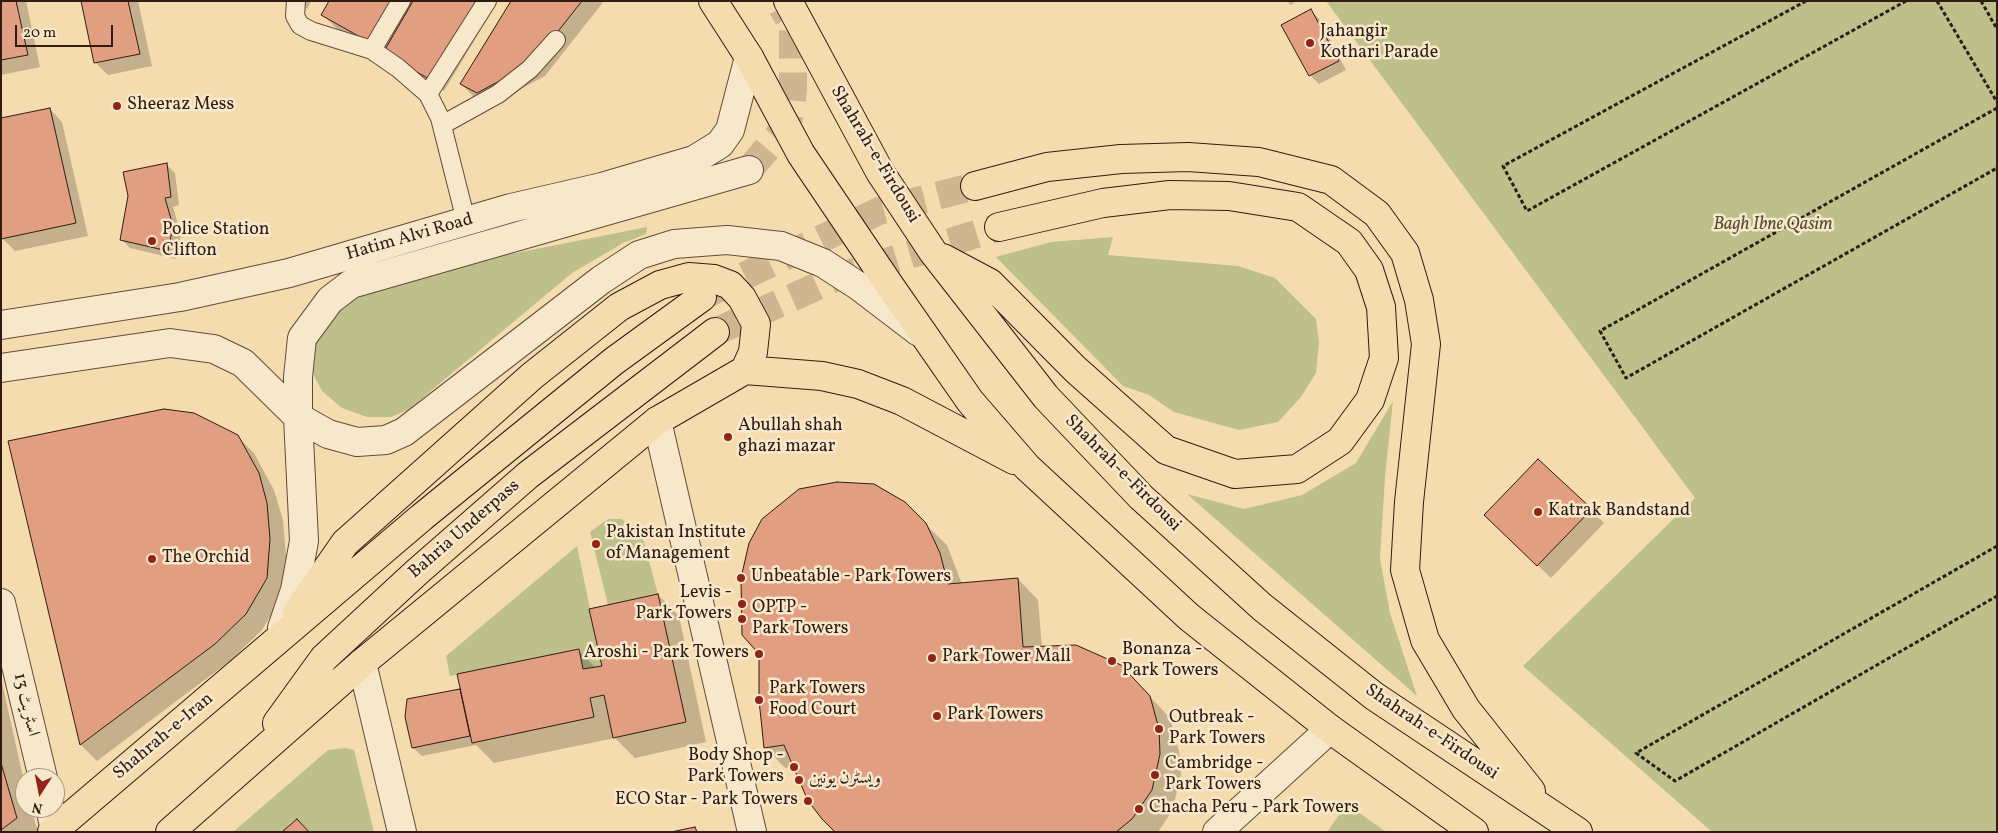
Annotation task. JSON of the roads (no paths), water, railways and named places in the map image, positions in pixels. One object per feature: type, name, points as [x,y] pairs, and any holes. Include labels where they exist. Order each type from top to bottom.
[{"type":"main road","points":[[713,1],[749,57],[802,154],[888,283],[970,401],[1027,467],[1189,617],[1330,728],[1474,832]]},
{"type":"main road","name":"Shahrah-e-Firdousi","points":[[788,1],[880,172],[933,252],[1046,397],[1141,497],[1262,606],[1374,696],[1578,832]]},
{"type":"main road","points":[[974,186],[1047,167],[1121,160],[1188,157],[1259,162],[1331,180],[1377,214],[1405,253],[1419,300],[1426,344],[1408,502],[1405,570],[1425,640],[1466,709],[1546,810]]},
{"type":"main road","points":[[933,252],[990,283],[1074,369],[1166,450],[1235,474],[1297,469],[1340,440],[1370,400],[1384,358],[1381,307],[1369,270],[1349,242],[1298,207],[1229,196],[1170,195],[1103,203],[999,227]]},
{"type":"main road","points":[[277,642],[345,542],[532,376],[619,307],[660,285],[689,277],[714,279],[730,285],[742,298],[756,324],[753,352],[745,370]]},
{"type":"main road","name":"Bahria Underpass","points":[[277,642],[430,510],[614,361],[702,297]]},
{"type":"main road","name":"Bahria Underpass","points":[[248,763],[324,658],[410,578],[528,475],[715,332]]},
{"type":"main road","points":[[170,832],[362,664],[657,422],[745,370],[822,376],[858,384],[902,401],[1027,467]]},
{"type":"main road","name":"Shahrah-e-Iran","points":[[52,823],[277,642]]},
{"type":"street","name":"Hatim Alvi Road","points":[[1,325],[180,297],[289,273],[511,208],[602,187],[699,158],[720,144],[730,130],[749,57]]},
{"type":"street","points":[[277,642],[295,590],[304,541],[298,417],[298,377],[302,338],[330,300],[351,284],[542,231],[749,170]]},
{"type":"street","points":[[1,368],[170,343],[214,349],[243,363],[298,417],[328,434],[357,442],[386,440],[404,432],[604,278],[639,254],[674,244],[727,240],[780,246],[831,268],[860,287],[928,339]]},
{"type":"street","points":[[289,273],[351,284]]},
{"type":"street","points":[[657,422],[752,832]]},
{"type":"street","name":"اسٹریٹ 13","points":[[1,603],[41,768]]},
{"type":"street","points":[[362,664],[402,832]]},
{"type":"street","points":[[1217,832],[1330,728]]},
{"type":"lane","points":[[296,1],[295,16],[300,25],[311,31],[372,50],[398,68],[428,94],[442,125],[466,222]]},
{"type":"lane","points":[[372,50],[401,1]]},
{"type":"lane","points":[[428,94],[487,1]]},
{"type":"lane","points":[[442,125],[498,94],[530,70],[556,40]]},
{"type":"tunnel","points":[[749,170],[787,125],[791,109],[793,89],[793,26],[782,7]]},
{"type":"tunnel","points":[[707,294],[879,211],[975,186]]},
{"type":"tunnel","points":[[715,332],[838,277],[999,227]]},
{"type":"place","name":"Jahangir Kothari Parade","points":[[1310,43]]},
{"type":"place","name":"Sheeraz Mess","points":[[117,106]]},
{"type":"place","name":"Police Station Clifton","points":[[152,241]]},
{"type":"place","name":"Abullah shah ghazi mazar","points":[[728,437]]},
{"type":"place","name":"Katrak Bandstand","points":[[1538,512]]},
{"type":"place","name":"Pakistan Institute of Management","points":[[596,544]]},
{"type":"place","name":"The Orchid","points":[[152,559]]},
{"type":"place","name":"Unbeatable - Park Towers","points":[[741,578]]},
{"type":"place","name":"Levis - Park Towers","points":[[742,604]]},
{"type":"place","name":"OPTP - Park Towers","points":[[742,619]]},
{"type":"place","name":"Aroshi - Park Towers","points":[[759,654]]},
{"type":"place","name":"Park Tower Mall","points":[[932,658]]},
{"type":"place","name":"Bonanza - Park Towers","points":[[1112,661]]},
{"type":"place","name":"Park Towers Food Court","points":[[759,700]]},
{"type":"place","name":"Park Towers","points":[[937,716]]},
{"type":"place","name":"Outbreak - Park Towers","points":[[1159,729]]},
{"type":"place","name":"Body Shop - Park Towers","points":[[794,767]]},
{"type":"place","name":"Cambridge - Park Towers","points":[[1155,775]]},
{"type":"place","name":"ویسٹرن یونین","points":[[799,780]]},
{"type":"place","name":"ECO Star - Park Towers","points":[[808,801]]},
{"type":"place","name":"Chacha Peru - Park Towers","points":[[1139,809]]},
{"type":"park label","name":"Bagh Ibne Qasim","points":[[1773,226]]}]
